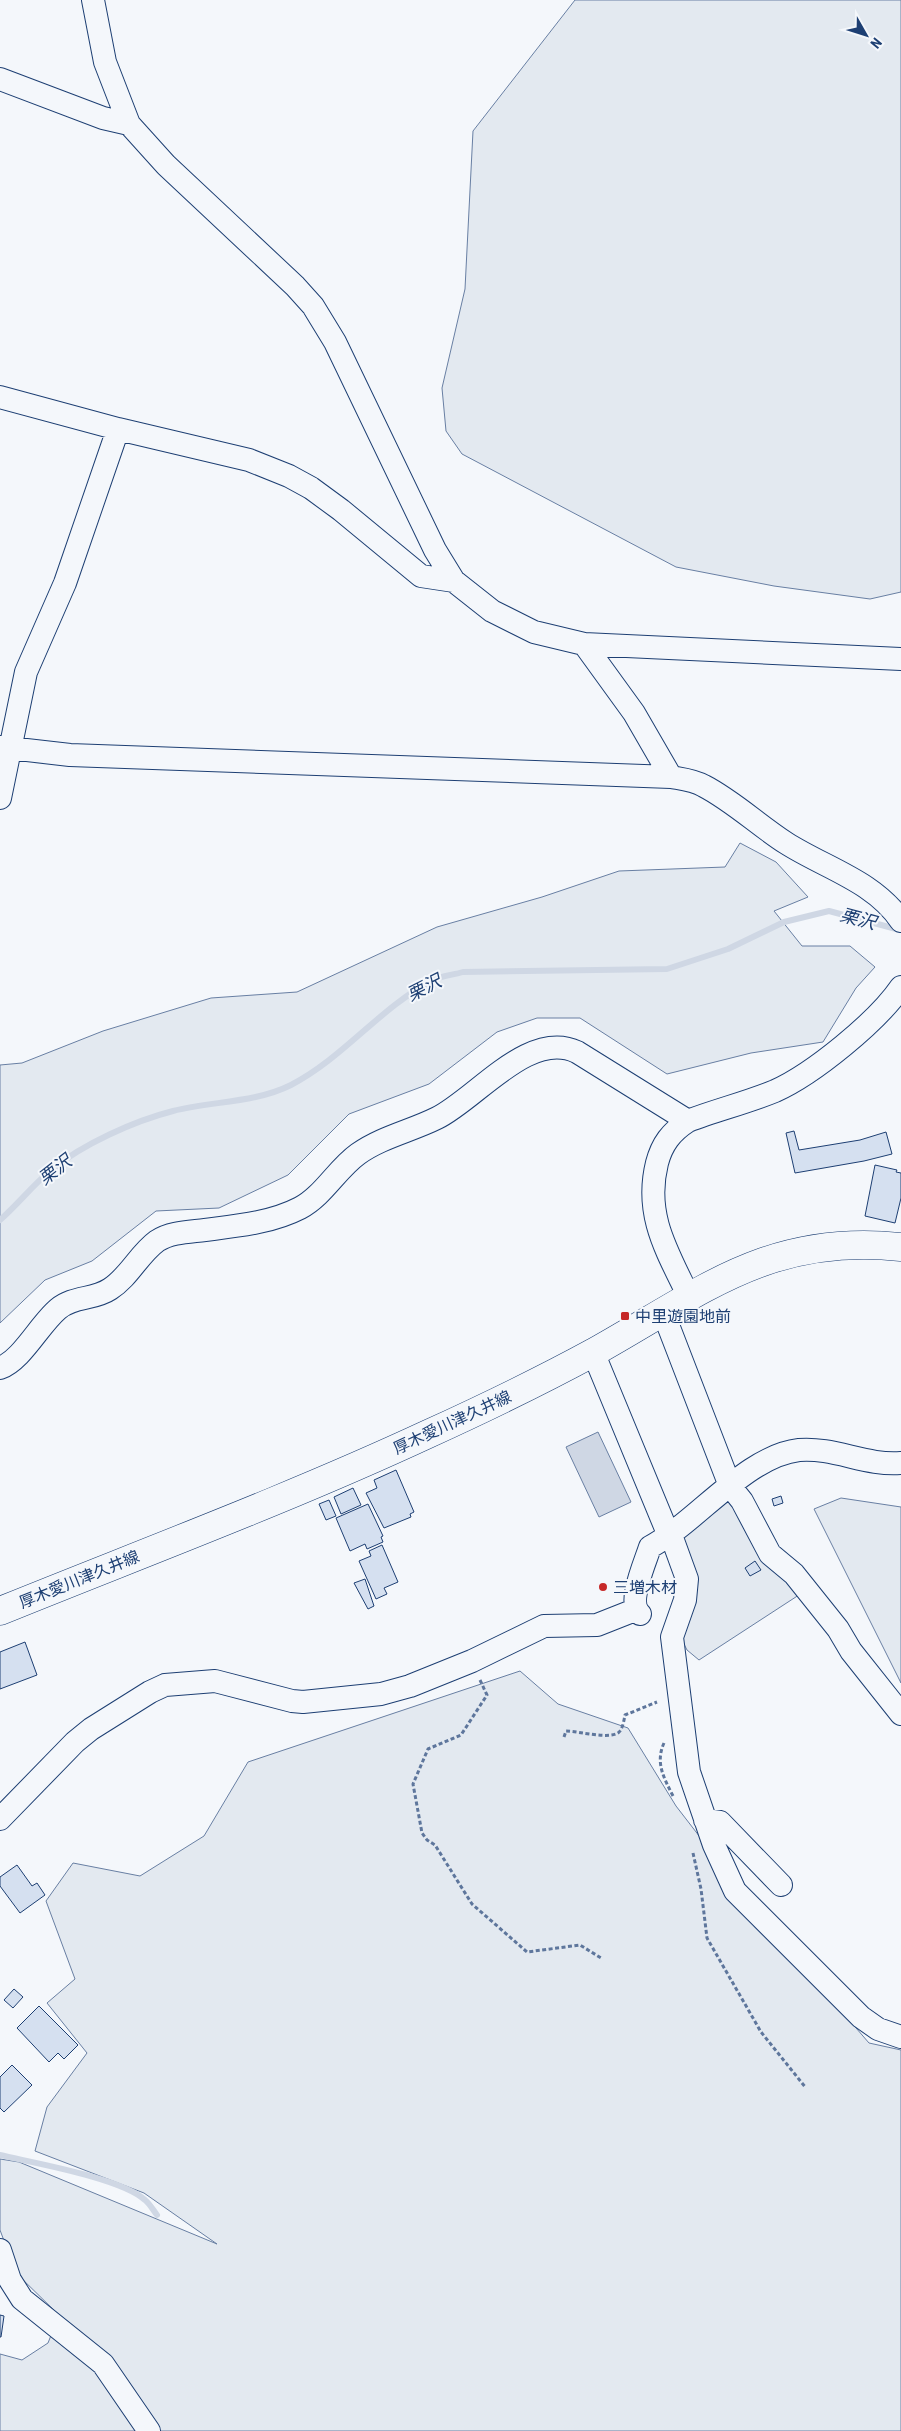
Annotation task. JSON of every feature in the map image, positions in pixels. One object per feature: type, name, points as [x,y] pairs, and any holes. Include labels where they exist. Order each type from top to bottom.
[{"type":"main road","name":"厚木愛川津久井線","points":[[0,1612],[365,1462],[511,1395],[593,1352],[740,1270],[791,1252],[854,1244],[901,1248]]},
{"type":"street","points":[[93,0],[105,62],[129,124],[166,165],[295,286],[313,306],[335,342],[435,550],[454,581],[475,599],[512,623],[534,632],[584,644],[901,659]]},
{"type":"street","points":[[0,80],[103,118],[129,124]]},
{"type":"street","points":[[0,398],[248,460],[289,476],[311,488],[341,510],[421,576],[454,581]]},
{"type":"street","points":[[0,798],[5,748],[26,672],[65,583],[118,429]]},
{"type":"street","points":[[584,644],[634,714],[671,777]]},
{"type":"street","points":[[5,748],[125,757],[671,777],[704,785],[786,843],[882,897],[901,921]]},
{"type":"street","points":[[689,1297],[659,1231],[653,1200],[654,1177],[664,1143],[679,1126],[688,1121],[776,1091],[809,1072],[870,1021],[901,987]]},
{"type":"street","points":[[0,1368],[15,1357],[59,1308],[75,1299],[107,1291],[126,1276],[157,1241],[171,1235],[186,1232],[259,1222],[300,1208],[346,1162],[364,1150],[438,1118],[500,1072],[523,1058],[548,1048],[558,1046],[577,1052],[688,1121]]},
{"type":"street","points":[[664,1312],[730,1486],[742,1501],[770,1554],[794,1574],[838,1629],[851,1651],[901,1714]]},
{"type":"street","points":[[593,1352],[687,1579],[685,1600],[672,1637],[684,1662],[688,1772],[714,1845],[735,1891],[861,2017],[878,2028],[901,2037]]},
{"type":"street","points":[[0,1819],[91,1729],[150,1692],[165,1685],[215,1680],[292,1701],[303,1702],[388,1692],[410,1686],[472,1661],[544,1626],[597,1626],[637,1612],[634,1598],[650,1547],[670,1536],[730,1486],[771,1458],[799,1450],[822,1450],[868,1462],[901,1463]]},
{"type":"street","points":[[705,1820],[720,1822],[781,1885]]},
{"type":"street","points":[[0,2250],[10,2280],[22,2298],[103,2364],[149,2431]]},
{"type":"path","points":[[472,1661],[487,1695],[461,1735],[428,1749],[413,1784],[422,1833],[427,1840],[435,1845],[472,1904],[527,1952],[580,1945],[602,1958]]},
{"type":"path","points":[[564,1737],[566,1731],[581,1731],[608,1737],[616,1735],[621,1730],[625,1716],[657,1702]]},
{"type":"path","points":[[665,1740],[660,1753],[661,1773],[676,1801]]},
{"type":"path","points":[[692,1847],[702,1889],[707,1938],[761,2032],[806,2088]]},
{"type":"shaded area","points":[[575,0],[901,0],[901,592],[870,599],[774,586],[676,567],[462,454],[446,431],[442,388],[465,289],[473,131]]},
{"type":"shaded area","points":[[740,843],[776,862],[808,897],[774,911],[802,946],[850,946],[875,967],[856,988],[823,1042],[751,1053],[667,1074],[580,1018],[537,1018],[497,1032],[429,1084],[349,1114],[288,1175],[219,1208],[156,1211],[92,1261],[45,1280],[0,1323],[0,1065],[22,1063],[103,1031],[211,998],[297,992],[437,927],[542,897],[619,871],[725,867]]},
{"type":"shaded area","points":[[598,1432],[631,1502],[599,1517],[566,1447]]},
{"type":"shaded area","points":[[841,1498],[901,1507],[901,1683],[814,1509]]},
{"type":"shaded area","points":[[727,1499],[805,1591],[699,1660],[687,1650],[680,1636],[679,1540]]},
{"type":"shaded area","points":[[520,1671],[558,1704],[628,1728],[676,1806],[774,1933],[869,2043],[901,2050],[901,2431],[0,2431],[0,2354],[22,2360],[48,2343],[59,2315],[16,2273],[0,2230],[0,2159],[19,2162],[217,2244],[144,2193],[35,2151],[47,2107],[87,2053],[47,2003],[75,1979],[46,1901],[73,1863],[140,1876],[204,1836],[248,1762]]},
{"type":"building","points":[[794,1131],[799,1150],[860,1140],[886,1132],[892,1154],[795,1173],[786,1133]]},
{"type":"building","points":[[875,1165],[897,1170],[896,1172],[901,1173],[901,1198],[895,1223],[865,1216]]},
{"type":"building","points":[[396,1470],[414,1512],[410,1514],[411,1517],[384,1528],[366,1493],[377,1488],[374,1480]]},
{"type":"building","points":[[353,1488],[361,1505],[341,1514],[334,1497]]},
{"type":"building","points":[[781,1496],[783,1503],[774,1506],[772,1499]]},
{"type":"building","points":[[329,1500],[336,1516],[326,1520],[319,1504]]},
{"type":"building","points":[[368,1504],[383,1536],[381,1537],[383,1542],[367,1549],[365,1544],[350,1551],[336,1518]]},
{"type":"building","points":[[382,1545],[398,1582],[384,1588],[387,1594],[376,1599],[359,1561],[371,1556],[369,1551]]},
{"type":"building","points":[[755,1561],[761,1570],[750,1576],[745,1568]]},
{"type":"building","points":[[365,1579],[374,1606],[368,1609],[354,1583]]},
{"type":"building","points":[[25,1642],[37,1675],[0,1689],[0,1652]]},
{"type":"building","points":[[17,1865],[32,1886],[37,1883],[45,1895],[20,1913],[0,1886],[0,1877]]},
{"type":"building","points":[[14,1989],[23,1997],[13,2008],[4,2000]]},
{"type":"building","points":[[39,2006],[78,2045],[64,2059],[58,2053],[49,2062],[17,2028]]},
{"type":"building","points":[[12,2065],[32,2085],[4,2112],[0,2108],[0,2077]]},
{"type":"building","points":[[0,2315],[4,2316],[1,2337],[0,2337]]},
{"type":"waterway","name":"栗沢","points":[[0,1220],[51,1170],[78,1151],[109,1134],[158,1115],[263,1095],[291,1085],[328,1061],[394,1005],[412,992],[438,978],[463,972],[667,969],[728,949],[784,922],[829,911],[900,930]]},
{"type":"waterway","points":[[0,2155],[76,2172],[117,2185],[145,2200],[157,2215]]},
{"type":"place","name":"中里遊園地前","points":[[625,1316]]},
{"type":"place","name":"三増木材","points":[[603,1587]]}]
